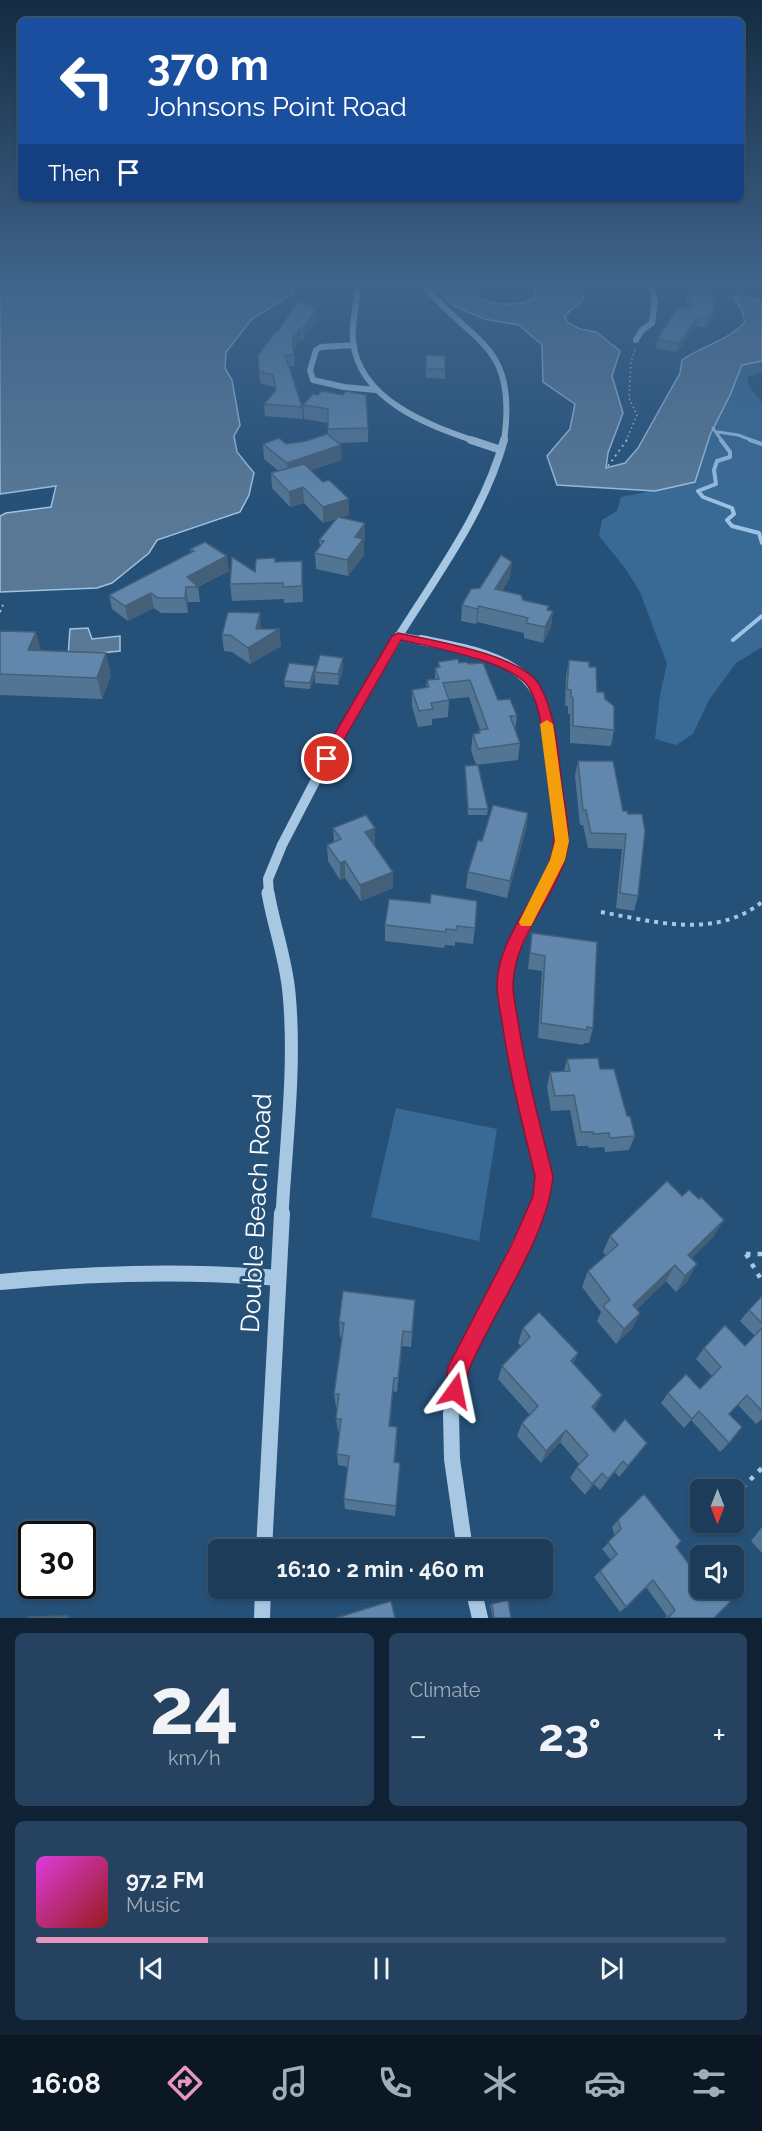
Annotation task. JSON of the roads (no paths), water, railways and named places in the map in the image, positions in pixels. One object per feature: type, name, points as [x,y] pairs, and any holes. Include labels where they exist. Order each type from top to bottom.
[{"type":"street","points":[[314,358],[310,370],[314,380],[336,386],[376,390]]},
{"type":"street","points":[[358,358],[362,368],[376,390],[396,407],[421,420],[501,450]]},
{"type":"street","points":[[463,1539],[452,1459],[452,1414],[459,1367],[534,1218],[542,1197],[544,1176],[514,1047],[505,985],[509,958],[516,940],[558,860],[562,841],[544,713],[534,686],[523,674],[500,663],[467,651],[398,636],[473,522],[491,482],[501,450],[508,414],[502,370],[494,358]]},
{"type":"street","name":"Double Beach Road","points":[[265,1539],[291,1044],[291,1005],[285,962],[267,881],[315,779],[398,636]]},
{"type":"street","points":[[0,1282],[52,1276],[157,1273],[277,1278]]},
{"type":"street","points":[[262,1618],[263,1599]]},
{"type":"street","points":[[476,1599],[480,1618]]},
{"type":"waterway","points":[[713,428],[722,441]]},
{"type":"waterway","points":[[718,432],[738,435],[754,441]]},
{"type":"waterway","points":[[721,440],[730,452],[730,457],[717,461],[714,470],[716,484],[698,491],[703,497],[732,508],[734,514],[727,520],[732,526],[759,533],[762,543]]},
{"type":"waterway","points":[[750,440],[762,444]]},
{"type":"waterway","points":[[733,640],[762,616]]}]
